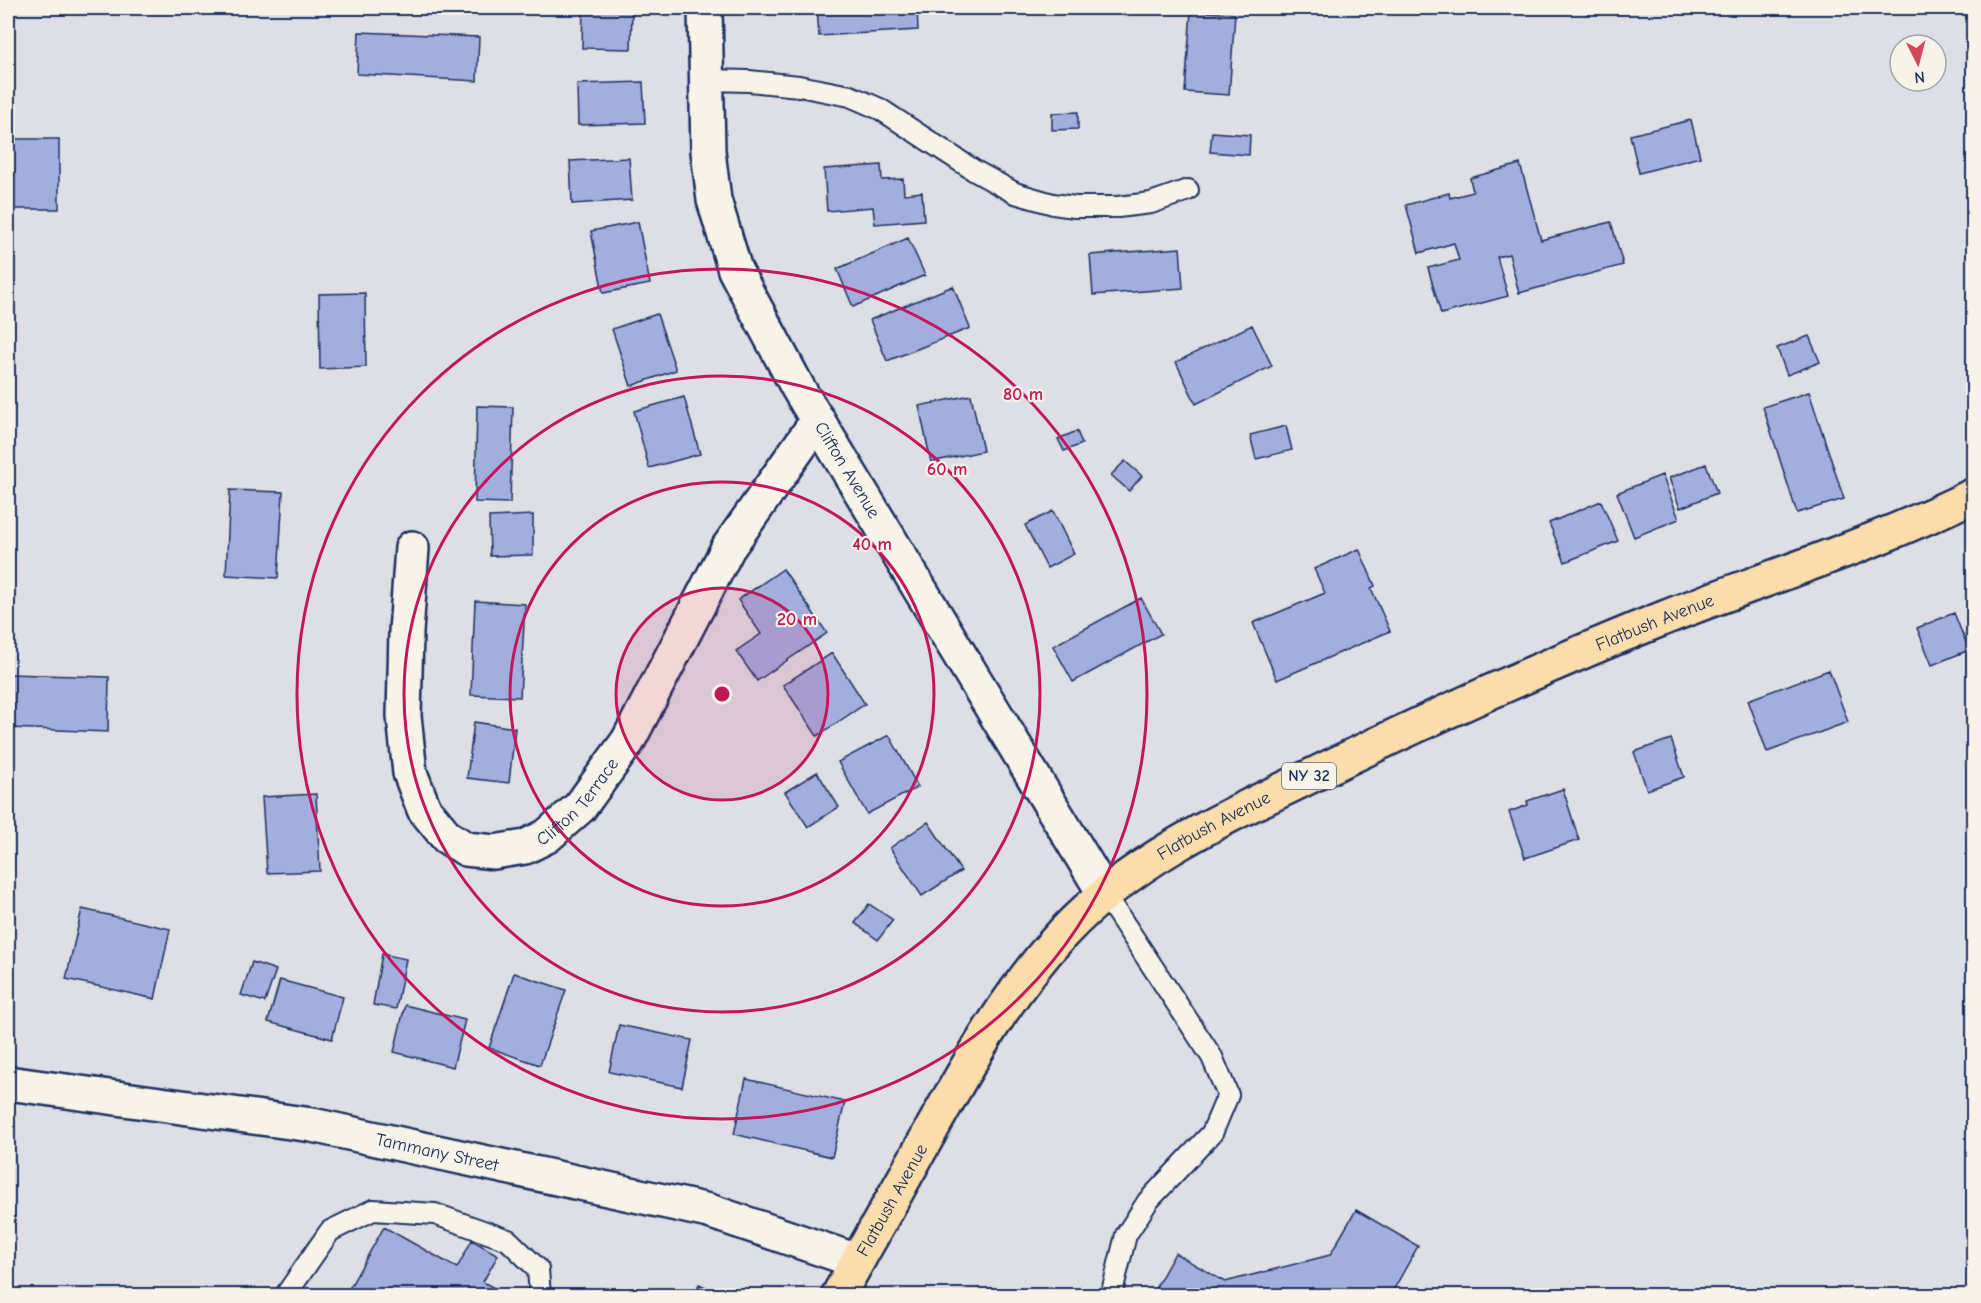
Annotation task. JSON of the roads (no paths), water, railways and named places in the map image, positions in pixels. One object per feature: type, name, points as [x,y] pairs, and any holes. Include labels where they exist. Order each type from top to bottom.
[{"type":"main road","name":"Flatbush Avenue","points":[[837,1296],[965,1070],[1025,977],[1104,893],[1152,859],[1201,830],[1368,748],[1505,686],[1662,619],[1911,524],[1974,495]]},
{"type":"street","name":"Clifton Avenue","points":[[705,8],[708,151],[714,201],[735,270],[798,388],[1104,893]]},
{"type":"street","name":"Clifton Terrace","points":[[412,548],[406,632],[404,716],[410,773],[424,809],[447,837],[466,849],[494,852],[525,848],[547,836],[580,807],[628,741],[728,548],[818,420]]},
{"type":"street","name":"Tammany Street","points":[[8,1083],[312,1125],[709,1211],[857,1261]]},
{"type":"lane","points":[[706,80],[779,84],[850,96],[880,110],[975,171],[1015,192],[1053,204],[1075,207],[1118,207],[1150,203],[1188,190]]},
{"type":"lane","points":[[1104,893],[1212,1057],[1228,1095],[1212,1133],[1148,1201],[1126,1235],[1112,1296]]},
{"type":"lane","points":[[285,1296],[330,1231],[372,1210],[435,1214],[508,1240],[538,1269],[540,1296]]}]
